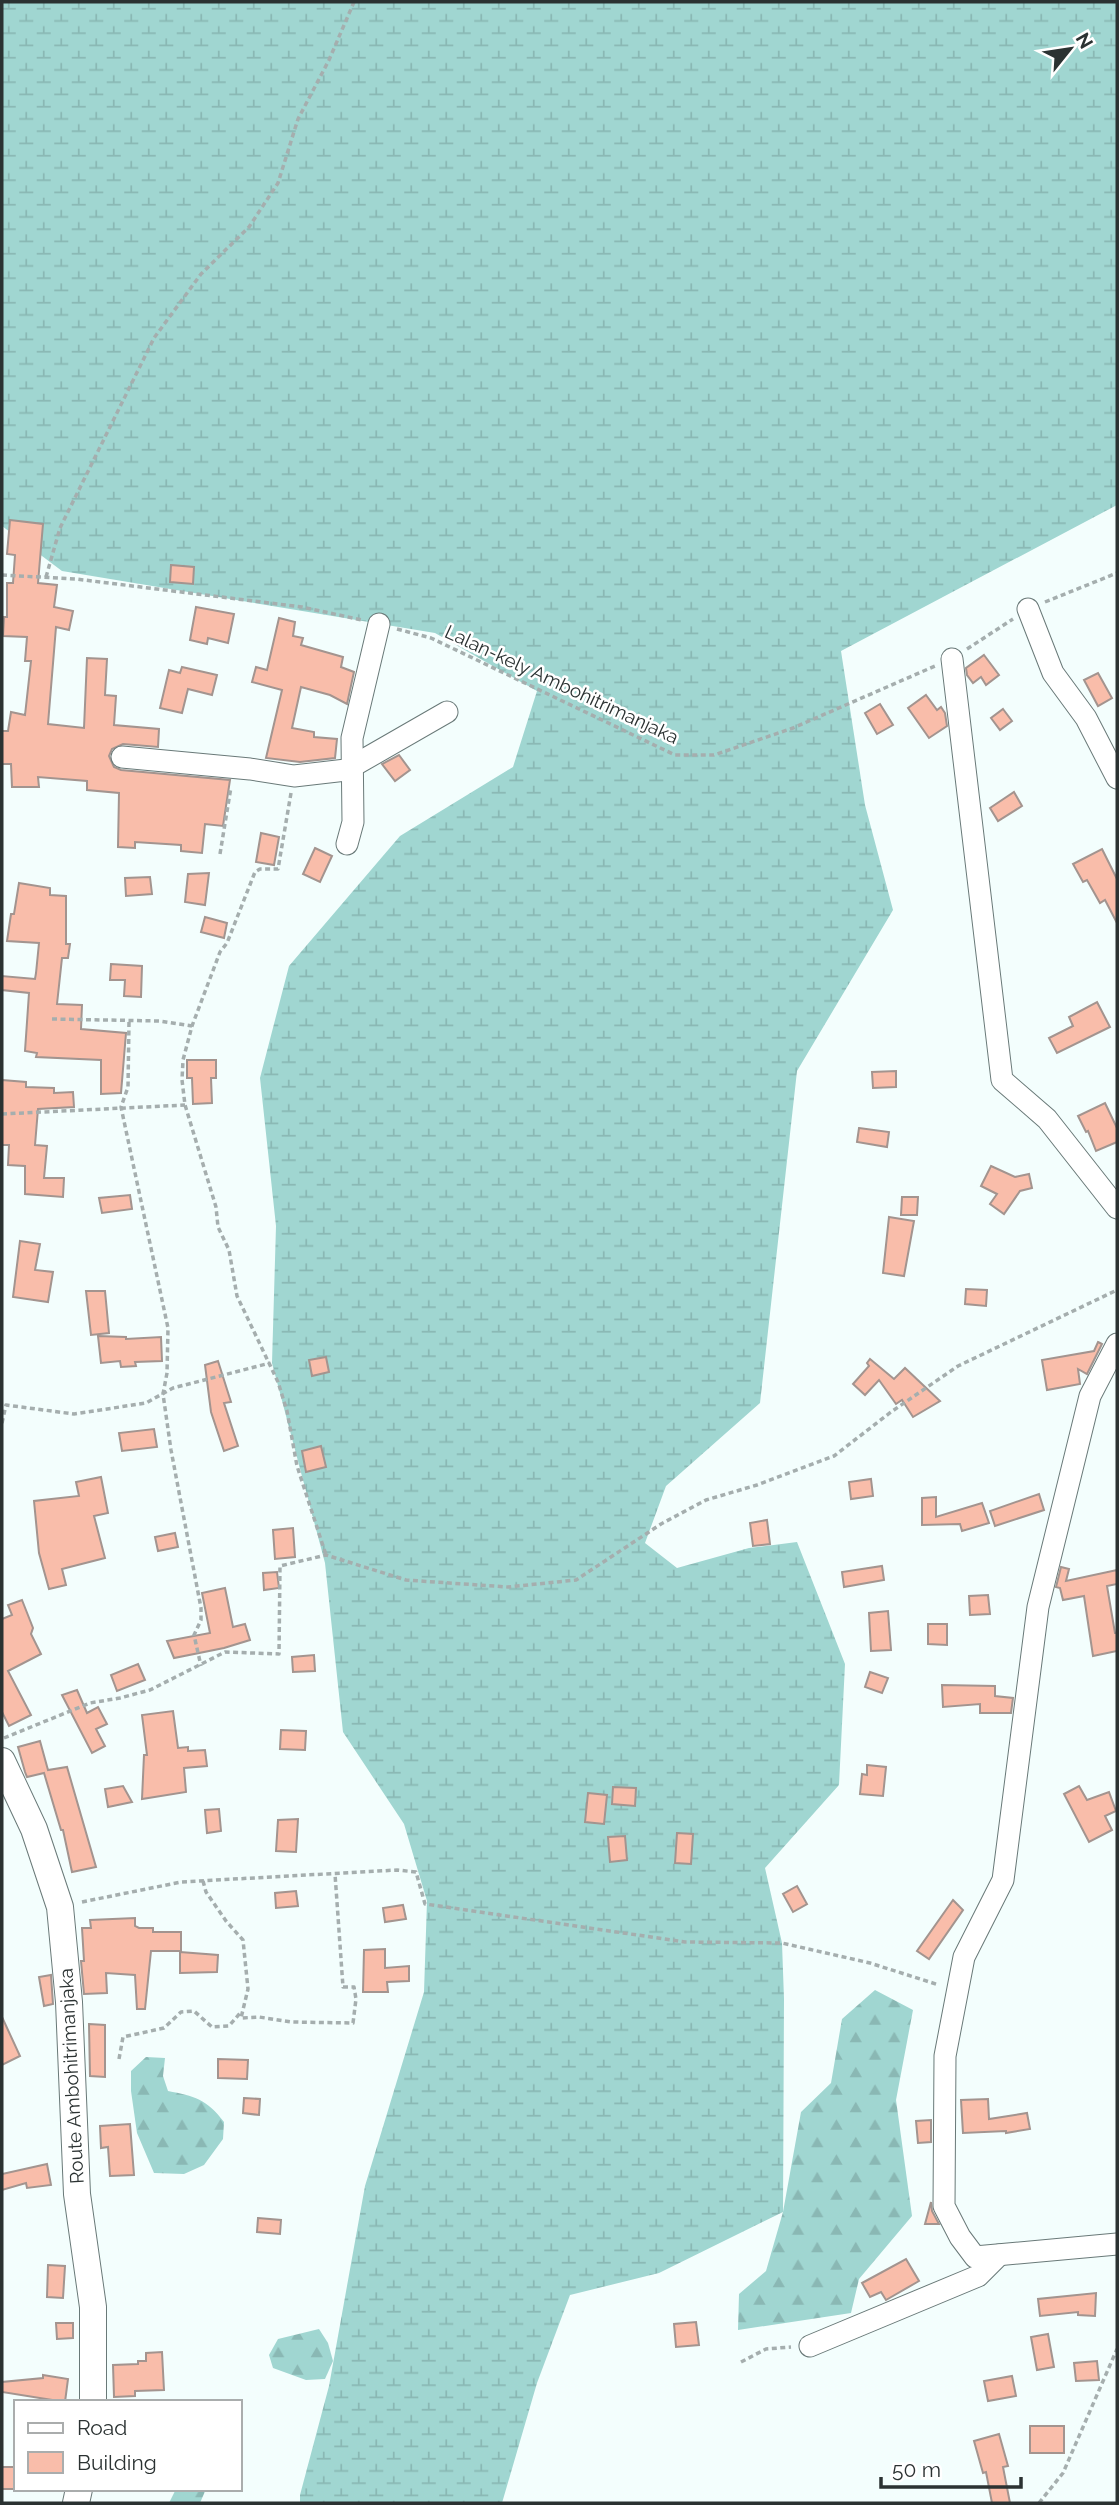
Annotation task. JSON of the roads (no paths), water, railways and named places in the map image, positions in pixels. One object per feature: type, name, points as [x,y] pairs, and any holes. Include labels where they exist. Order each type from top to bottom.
[{"type":"street","points":[[1028,609],[1053,673],[1086,718],[1117,778]]},
{"type":"street","points":[[346,845],[353,822],[352,738],[379,624]]},
{"type":"street","points":[[952,659],[1002,1080],[1047,1119],[1117,1208]]},
{"type":"street","points":[[122,757],[235,767],[294,776],[346,770],[447,712]]},
{"type":"street","points":[[1117,1344],[1090,1396],[1038,1607],[1003,1880],[964,1957],[945,2056],[944,2206],[960,2237],[975,2257],[1117,2244]]},
{"type":"street","name":"Route Ambohitrimanjaka","points":[[2,1761],[34,1829],[60,1907],[69,2002],[77,2194],[93,2307],[93,2400]]},
{"type":"street","points":[[810,2346],[978,2276],[999,2255]]}]
